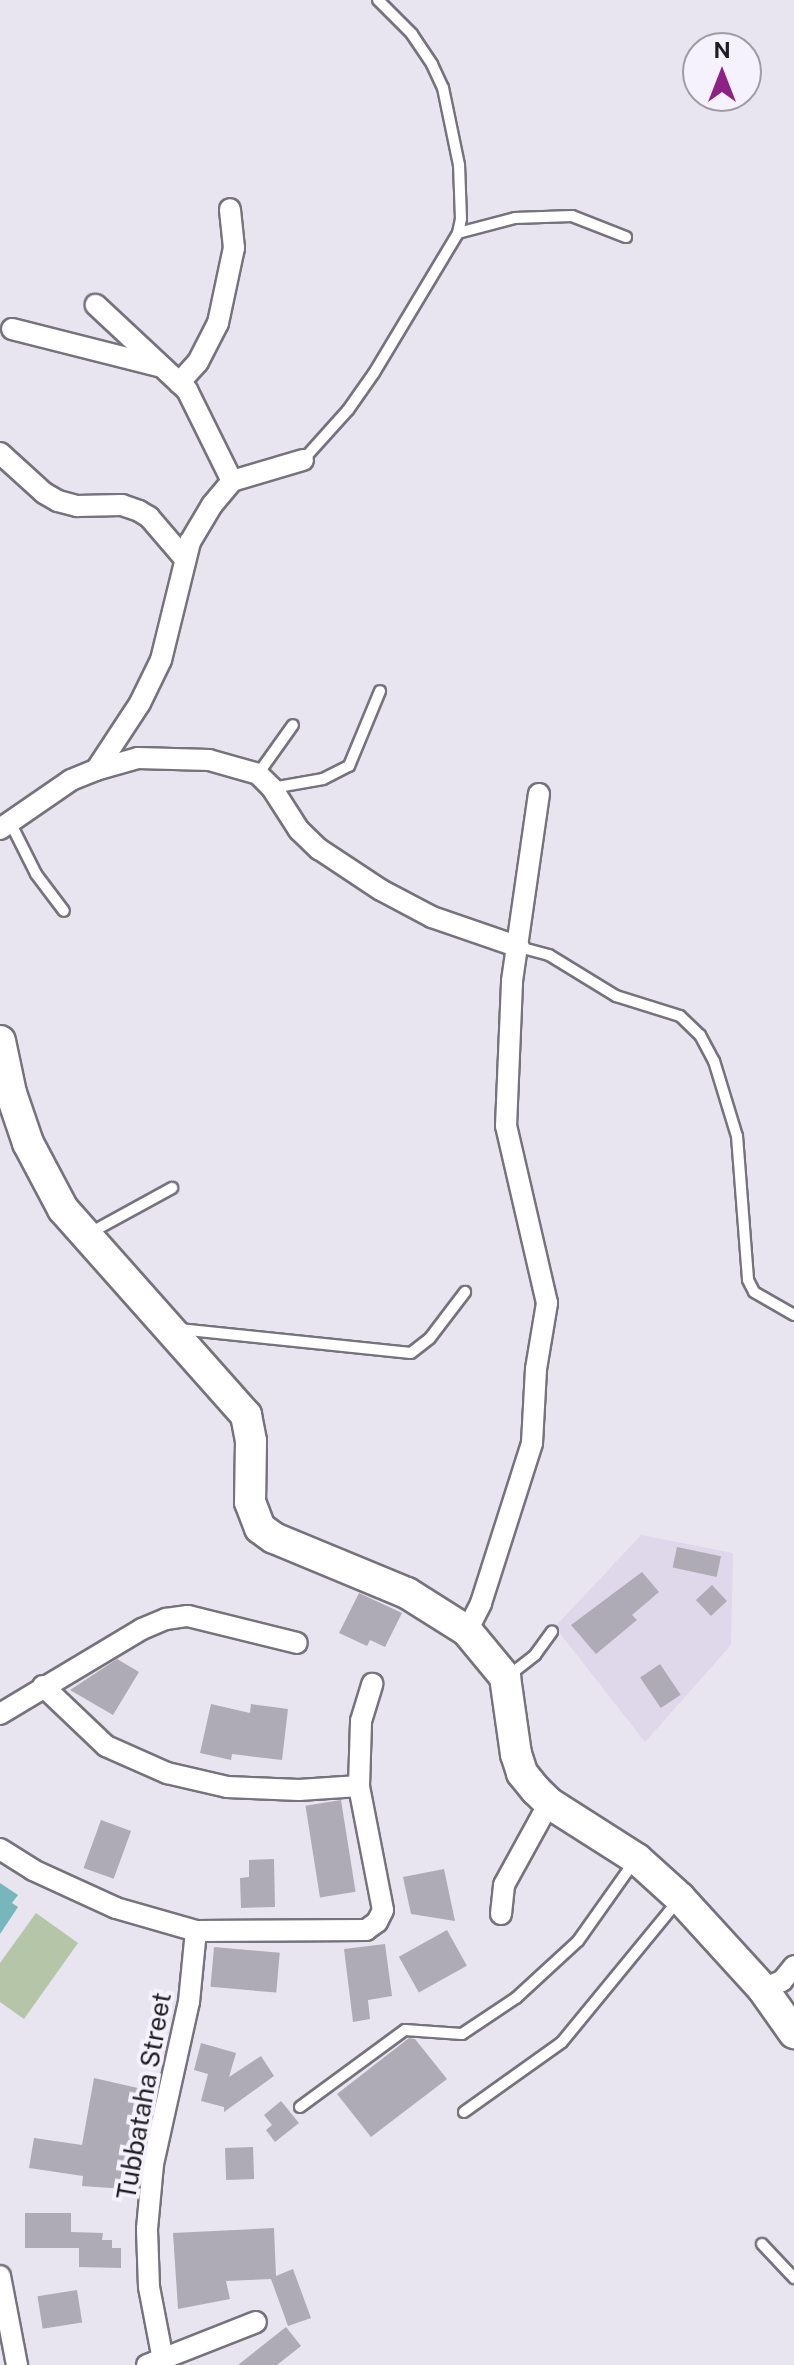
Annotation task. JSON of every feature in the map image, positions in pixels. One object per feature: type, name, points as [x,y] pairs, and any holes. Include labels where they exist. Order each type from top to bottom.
[{"type":"street","points":[[179,383],[204,354],[218,323],[234,248],[230,209]]},
{"type":"street","points":[[96,305],[179,383],[203,418],[232,481]]},
{"type":"street","points":[[12,329],[158,366]]},
{"type":"street","points":[[0,453],[44,493],[58,501],[77,506],[122,505],[139,511],[149,517],[185,559]]},
{"type":"street","points":[[96,770],[140,703],[161,660],[185,559],[196,529],[232,481],[303,460]]},
{"type":"street","points":[[5,825],[71,780],[96,770],[138,758],[209,760],[265,781],[299,830],[349,870],[432,917],[519,947]]},
{"type":"street","points":[[467,1631],[486,1589],[532,1443],[536,1369],[547,1303],[506,1126],[512,981],[539,794]]},
{"type":"street","points":[[0,1041],[6,1104],[47,1183],[86,1235],[246,1415],[251,1441],[250,1502],[253,1518],[260,1528],[274,1538],[407,1593],[467,1631],[505,1678],[522,1773],[549,1803],[637,1859],[680,1898],[763,1989],[794,2033]]},
{"type":"street","points":[[0,1714],[43,1686],[166,1619],[188,1616],[297,1643]]},
{"type":"street","points":[[0,1849],[33,1870],[116,1908],[196,1931],[356,1932],[377,1922],[382,1898],[359,1786],[361,1721],[372,1684]]},
{"type":"street","points":[[43,1686],[106,1746],[167,1773],[227,1787],[299,1790],[359,1786]]},
{"type":"street","points":[[501,1914],[504,1885],[549,1803]]},
{"type":"street","name":"Tubbataha Street","points":[[157,2363],[149,2287],[148,2216],[153,2164],[189,2002],[196,1931]]},
{"type":"street","points":[[763,1989],[782,1981],[794,1966]]},
{"type":"street","points":[[0,2276],[17,2365]]},
{"type":"street","points":[[157,2363],[256,2322]]},
{"type":"lane","points":[[303,460],[348,410],[374,373],[458,233],[462,205],[459,165],[443,88],[432,64],[412,34],[378,0]]},
{"type":"lane","points":[[458,233],[515,218],[572,216],[626,237]]},
{"type":"lane","points":[[293,725],[265,781],[323,779],[349,766],[380,691]]},
{"type":"lane","points":[[5,825],[64,911]]},
{"type":"lane","points":[[519,947],[549,955],[616,996],[680,1016],[700,1035],[714,1061],[737,1136],[748,1280],[754,1292],[794,1315]]},
{"type":"lane","points":[[86,1235],[172,1188]]},
{"type":"lane","points":[[169,1328],[411,1353],[430,1338],[465,1292]]},
{"type":"lane","points":[[505,1678],[535,1655],[552,1632]]},
{"type":"lane","points":[[300,2107],[405,2030],[462,2034],[516,1998],[578,1941],[637,1859]]},
{"type":"lane","points":[[464,2112],[562,2042],[680,1898]]},
{"type":"lane","points":[[762,2244],[794,2278]]},
{"type":"shaded area","points":[[641,1535],[733,1553],[731,1645],[645,1742],[555,1627]]},
{"type":"green space","points":[[36,1913],[78,1943],[24,2019],[0,2002],[0,1963]]},
{"type":"water","points":[[0,1883],[18,1895],[12,1903],[18,1907],[0,1934]]},
{"type":"building","points":[[677,1547],[721,1556],[717,1577],[673,1568]]},
{"type":"building","points":[[642,1572],[659,1592],[632,1615],[637,1620],[596,1654],[571,1625]]},
{"type":"building","points":[[712,1585],[727,1601],[711,1616],[696,1600]]},
{"type":"building","points":[[359,1593],[402,1613],[385,1647],[370,1640],[367,1646],[339,1633]]},
{"type":"building","points":[[117,1659],[139,1672],[113,1715],[70,1690]]},
{"type":"building","points":[[660,1664],[681,1695],[661,1708],[640,1677]]},
{"type":"building","points":[[211,1704],[250,1713],[251,1704],[288,1709],[282,1760],[232,1754],[231,1760],[200,1753]]},
{"type":"building","points":[[341,1800],[356,1892],[320,1897],[305,1806]]},
{"type":"building","points":[[101,1820],[131,1831],[114,1879],[84,1868]]},
{"type":"building","points":[[274,1859],[275,1907],[241,1908],[240,1878],[249,1877],[249,1860]]},
{"type":"building","points":[[444,1869],[455,1921],[411,1914],[403,1877]]},
{"type":"building","points":[[447,1930],[467,1966],[419,1993],[399,1957]]},
{"type":"building","points":[[385,1944],[392,1996],[368,2000],[370,2019],[353,2022],[344,1949]]},
{"type":"building","points":[[214,1947],[280,1953],[276,1993],[211,1987]]},
{"type":"building","points":[[409,2038],[415,2039],[447,2079],[371,2137],[337,2094]]},
{"type":"building","points":[[201,2043],[236,2053],[229,2077],[261,2056],[274,2076],[224,2112],[224,2107],[201,2101],[208,2074],[194,2070]]},
{"type":"building","points":[[94,2078],[142,2089],[127,2153],[125,2189],[82,2186],[83,2176],[29,2168],[34,2138],[82,2145]]},
{"type":"building","points":[[281,2101],[299,2123],[275,2142],[266,2130],[272,2125],[264,2115]]},
{"type":"building","points":[[253,2147],[254,2179],[226,2180],[225,2148]]},
{"type":"building","points":[[25,2213],[71,2213],[71,2232],[103,2233],[102,2240],[112,2240],[112,2248],[121,2248],[121,2268],[79,2267],[79,2248],[25,2248]]},
{"type":"building","points":[[274,2228],[276,2276],[293,2269],[311,2318],[288,2326],[271,2279],[226,2281],[230,2299],[178,2309],[173,2233]]},
{"type":"building","points":[[77,2290],[82,2323],[43,2329],[37,2296]]},
{"type":"building","points":[[286,2327],[301,2346],[277,2365],[238,2365]]}]
